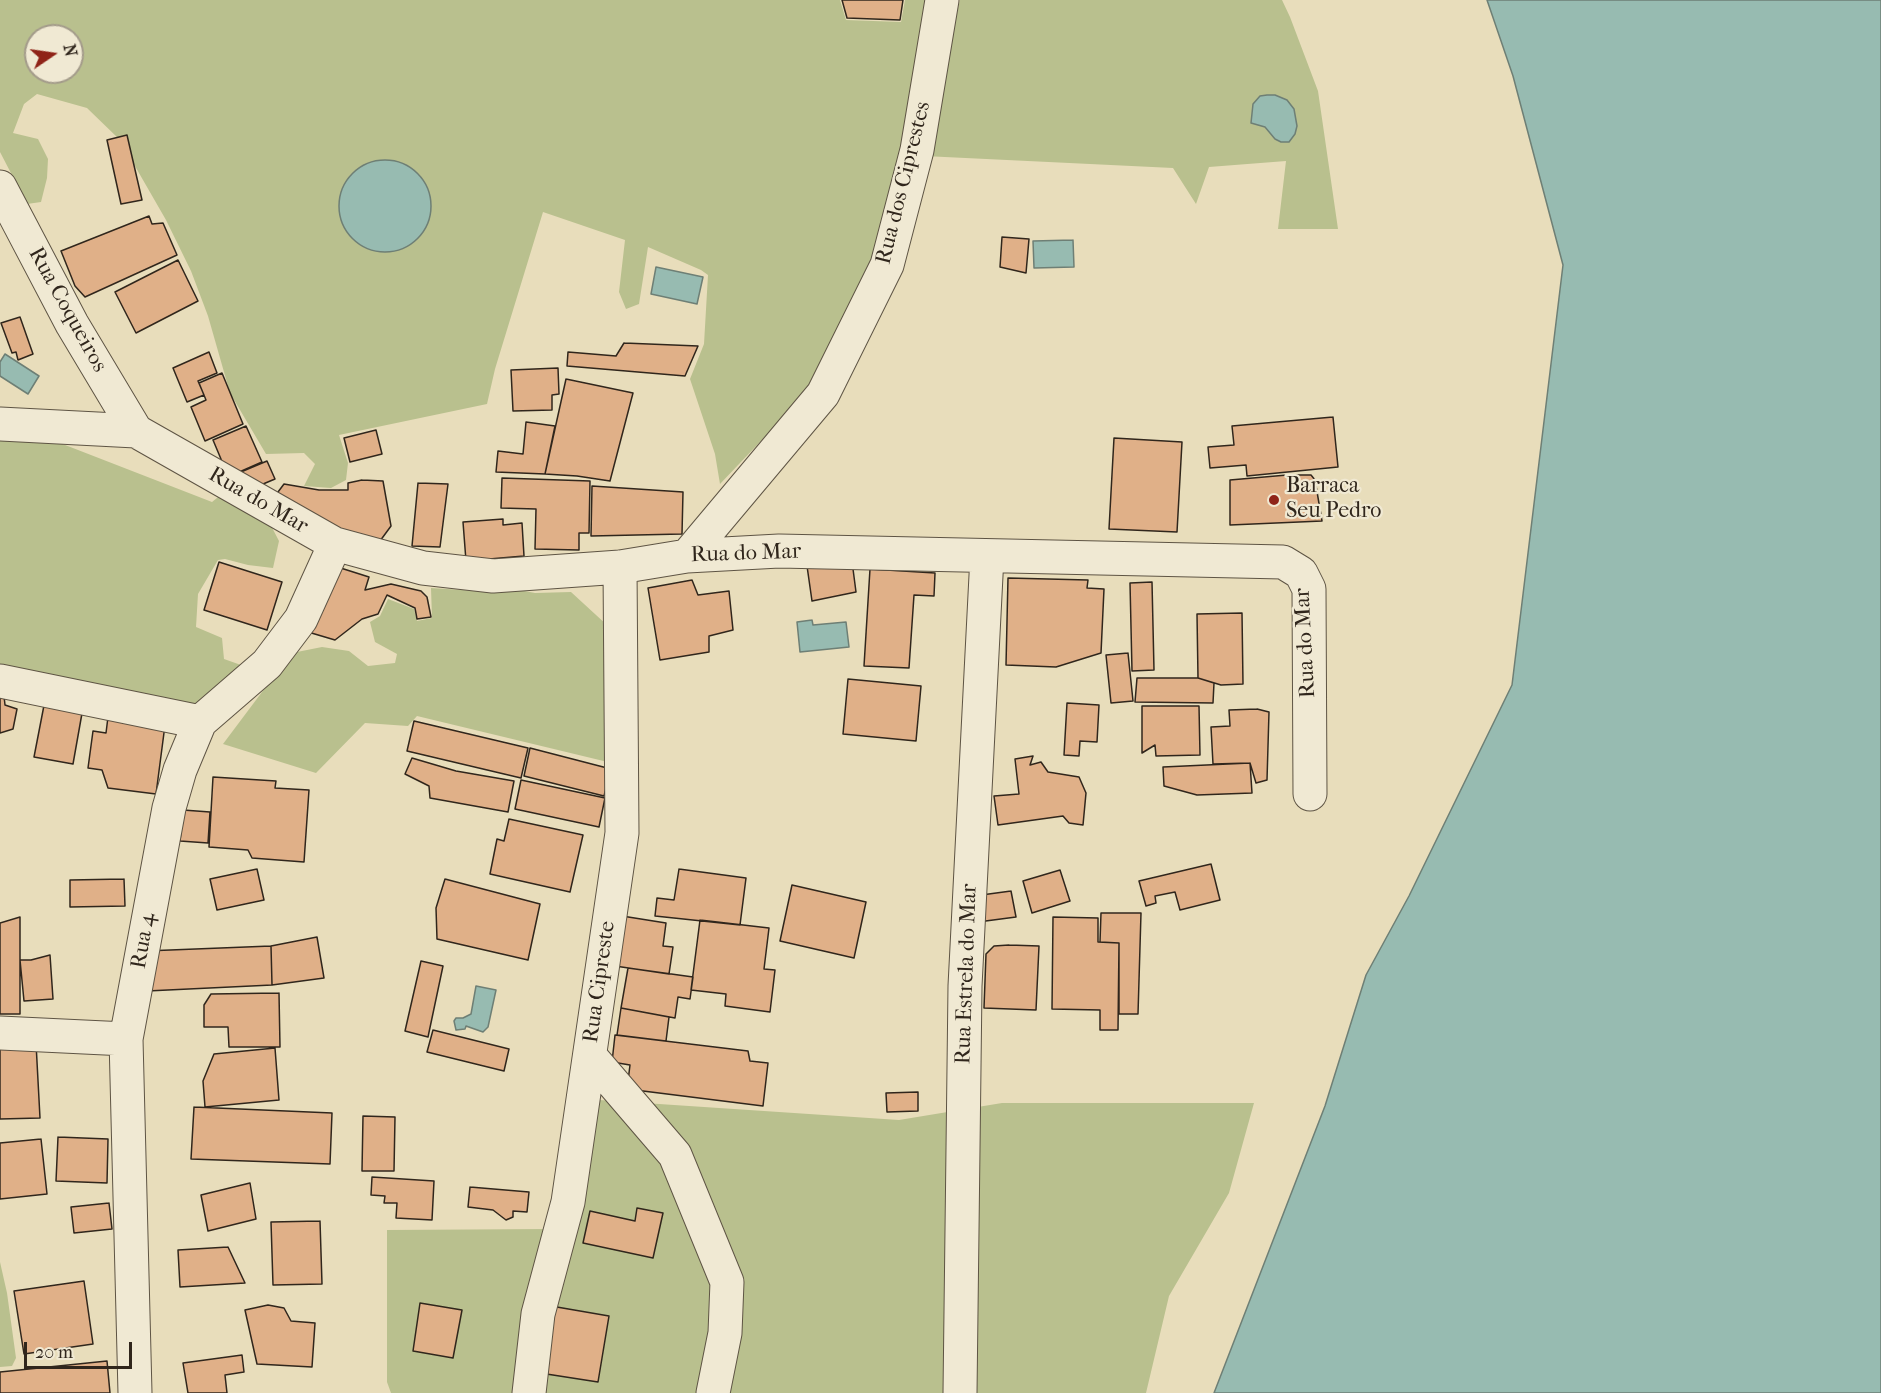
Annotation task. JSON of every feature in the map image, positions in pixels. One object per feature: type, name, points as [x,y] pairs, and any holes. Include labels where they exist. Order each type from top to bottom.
[{"type":"street","name":"Rua dos Ciprestes","points":[[687,556],[823,394],[887,265],[917,150],[942,0]]},
{"type":"street","name":"Rua Coqueiros","points":[[0,187],[72,324],[136,431]]},
{"type":"street","name":"Rua do Mar","points":[[0,424],[136,431],[335,544],[423,568],[493,576],[620,567],[687,556],[779,551],[1283,562],[1301,573],[1309,589],[1310,794]]},
{"type":"street","name":"Rua 4","points":[[135,1393],[126,1039],[169,808],[180,770],[200,722],[267,664],[301,619],[335,544]]},
{"type":"street","name":"Rua Estrela do Mar","points":[[960,1393],[965,986],[987,556]]},
{"type":"street","name":"Rua Cipreste","points":[[529,1393],[538,1314],[568,1202],[622,833],[620,567]]},
{"type":"street","points":[[0,681],[200,722]]},
{"type":"street","points":[[0,1034],[126,1039]]},
{"type":"street","points":[[590,1056],[675,1155],[727,1282],[725,1334],[713,1393]]},
{"type":"green space","points":[[0,0],[840,0],[846,20],[901,22],[905,0],[927,0],[881,267],[817,382],[720,484],[715,454],[690,379],[704,344],[708,275],[648,247],[639,304],[626,309],[619,292],[625,240],[543,212],[495,369],[487,404],[339,435],[348,463],[346,480],[331,488],[304,486],[315,464],[304,453],[266,454],[230,393],[208,316],[191,271],[166,220],[120,140],[87,108],[37,94],[24,104],[13,133],[38,139],[48,159],[47,178],[41,202],[27,204],[0,152]]},
{"type":"green space","points":[[960,0],[1282,0],[1318,91],[1338,229],[1278,229],[1286,161],[1209,167],[1196,204],[1173,168],[924,156]]},
{"type":"green space","points":[[0,440],[60,443],[212,502],[228,489],[266,516],[279,541],[273,568],[225,559],[218,560],[198,594],[196,627],[222,638],[224,659],[241,665],[230,681],[206,706],[189,708],[0,669]]},
{"type":"green space","points":[[498,586],[535,593],[571,592],[608,626],[616,764],[417,716],[408,726],[365,723],[316,773],[223,744],[271,680],[282,655],[322,647],[349,651],[368,666],[395,663],[397,654],[375,642],[370,622],[380,616],[388,599],[414,609],[417,621],[432,618],[431,588],[479,591]]},
{"type":"green space","points":[[584,1099],[899,1120],[1002,1103],[1254,1103],[1229,1193],[1169,1296],[1146,1393],[391,1393],[387,1382],[387,1230],[551,1229]]},
{"type":"green space","points":[[0,1262],[7,1293],[16,1358],[12,1366],[0,1367]]},
{"type":"water","points":[[1487,0],[1881,0],[1881,1393],[1214,1393],[1325,1106],[1366,975],[1409,896],[1512,685],[1563,265],[1513,76]]},
{"type":"water","points":[[1275,95],[1287,100],[1294,109],[1297,126],[1289,142],[1275,139],[1265,127],[1251,123],[1253,104],[1260,96]]},
{"type":"water","points":[[385,160],[403,163],[418,173],[428,188],[431,206],[428,224],[418,239],[403,249],[385,252],[367,249],[352,239],[342,224],[339,206],[342,188],[352,173],[367,163]]},
{"type":"water","points":[[1073,240],[1074,267],[1034,268],[1033,241]]},
{"type":"water","points":[[656,267],[703,277],[697,304],[651,294]]},
{"type":"water","points":[[5,354],[39,376],[28,394],[0,376],[0,362]]},
{"type":"water","points":[[812,620],[813,625],[846,622],[849,647],[800,652],[797,622]]},
{"type":"water","points":[[476,986],[496,990],[488,1027],[483,1032],[466,1026],[465,1029],[456,1030],[454,1021],[456,1018],[463,1018],[471,1014]]},
{"type":"building","points":[[842,0],[903,0],[900,20],[847,18]]},
{"type":"building","points":[[127,135],[142,200],[121,204],[107,140]]},
{"type":"building","points":[[149,216],[152,224],[163,223],[177,255],[85,297],[75,286],[61,251]]},
{"type":"building","points":[[1002,237],[1029,239],[1026,273],[1000,267]]},
{"type":"building","points":[[178,260],[198,301],[136,333],[115,292]]},
{"type":"building","points":[[20,317],[33,354],[18,360],[16,352],[12,353],[1,323]]},
{"type":"building","points":[[624,343],[698,346],[685,376],[567,366],[568,352],[616,356]]},
{"type":"building","points":[[209,352],[217,373],[198,381],[204,395],[187,402],[173,368]]},
{"type":"building","points":[[558,368],[559,394],[552,395],[552,410],[513,411],[511,370]]},
{"type":"building","points":[[222,373],[243,424],[205,441],[191,407],[206,400],[199,383]]},
{"type":"building","points":[[566,379],[633,393],[610,481],[545,474]]},
{"type":"building","points":[[1333,417],[1338,467],[1247,476],[1246,465],[1210,468],[1208,447],[1234,445],[1232,426]]},
{"type":"building","points":[[526,422],[555,426],[545,474],[496,472],[498,451],[523,454]]},
{"type":"building","points":[[246,426],[262,462],[237,473],[226,471],[213,440]]},
{"type":"building","points":[[376,430],[382,454],[350,462],[344,438]]},
{"type":"building","points":[[1114,438],[1182,442],[1177,532],[1109,529]]},
{"type":"building","points":[[267,461],[275,479],[244,492],[236,474]]},
{"type":"building","name":"Barraca Seu Pedro","points":[[1311,475],[1315,480],[1322,521],[1230,525],[1230,480]]},
{"type":"building","points":[[502,478],[590,481],[589,533],[579,533],[579,550],[535,549],[536,509],[501,508]]},
{"type":"building","points":[[362,480],[383,481],[391,526],[380,541],[343,532],[275,496],[284,484],[319,490],[348,490],[348,483]]},
{"type":"building","points":[[418,483],[448,484],[440,547],[412,546]]},
{"type":"building","points":[[592,486],[683,492],[682,534],[591,536]]},
{"type":"building","points":[[503,519],[503,525],[522,523],[524,556],[466,561],[463,522]]},
{"type":"building","points":[[219,562],[282,582],[267,630],[204,610]]},
{"type":"building","points":[[328,564],[369,577],[365,590],[391,584],[421,591],[427,597],[431,617],[417,619],[415,608],[387,595],[378,614],[362,619],[335,640],[308,632]]},
{"type":"building","points":[[807,566],[853,569],[856,592],[812,601]]},
{"type":"building","points":[[870,569],[935,573],[934,596],[914,595],[909,668],[864,666]]},
{"type":"building","points":[[1008,578],[1088,580],[1087,588],[1104,589],[1101,653],[1056,667],[1006,665]]},
{"type":"building","points":[[692,580],[698,595],[729,591],[733,630],[709,636],[709,652],[660,660],[648,588]]},
{"type":"building","points":[[1152,582],[1154,670],[1132,671],[1130,583]]},
{"type":"building","points":[[1242,613],[1243,684],[1221,685],[1198,678],[1197,614]]},
{"type":"building","points":[[1128,653],[1133,701],[1111,703],[1106,655]]},
{"type":"building","points":[[1137,678],[1198,678],[1214,683],[1213,703],[1135,702]]},
{"type":"building","points":[[848,679],[921,686],[916,741],[843,734]]},
{"type":"building","points":[[0,687],[3,687],[5,705],[17,709],[13,729],[0,733]]},
{"type":"building","points":[[46,695],[84,702],[73,764],[34,757]]},
{"type":"building","points":[[1067,703],[1099,705],[1097,742],[1080,741],[1079,756],[1064,755]]},
{"type":"building","points":[[1142,706],[1199,706],[1200,755],[1156,756],[1155,745],[1142,753]]},
{"type":"building","points":[[1257,709],[1269,712],[1267,780],[1256,783],[1250,763],[1213,764],[1211,727],[1230,726],[1229,710]]},
{"type":"building","points":[[108,717],[165,725],[156,794],[108,788],[102,770],[88,768],[93,731],[106,733]]},
{"type":"building","points":[[414,721],[528,748],[521,778],[407,751]]},
{"type":"building","points":[[530,748],[611,769],[604,796],[524,776]]},
{"type":"building","points":[[1033,756],[1030,765],[1041,762],[1048,772],[1079,777],[1086,793],[1083,825],[1069,823],[1063,816],[998,825],[994,796],[1019,794],[1015,759]]},
{"type":"building","points":[[412,758],[456,771],[514,781],[508,812],[430,798],[429,786],[405,774]]},
{"type":"building","points":[[1250,763],[1252,793],[1197,795],[1164,786],[1163,767]]},
{"type":"building","points":[[213,777],[276,781],[275,788],[309,790],[304,862],[252,858],[248,850],[209,847]]},
{"type":"building","points":[[521,780],[605,798],[599,827],[515,809]]},
{"type":"building","points":[[183,810],[210,812],[208,843],[180,841]]},
{"type":"building","points":[[509,819],[583,835],[570,892],[490,874],[497,839],[504,841]]},
{"type":"building","points":[[1211,864],[1220,900],[1180,910],[1175,892],[1155,896],[1156,903],[1146,906],[1139,881]]},
{"type":"building","points":[[257,869],[264,900],[217,910],[210,879]]},
{"type":"building","points":[[679,869],[746,878],[740,925],[655,916],[657,898],[674,900]]},
{"type":"building","points":[[1060,870],[1070,901],[1032,913],[1023,881]]},
{"type":"building","points":[[124,879],[125,906],[70,907],[70,880]]},
{"type":"building","points":[[445,879],[540,904],[528,960],[437,939],[436,908]]},
{"type":"building","points":[[792,885],[866,902],[854,958],[780,941]]},
{"type":"building","points":[[1011,891],[1016,917],[978,922],[974,896]]},
{"type":"building","points":[[1101,913],[1141,913],[1138,1014],[1119,1014],[1119,943],[1100,942]]},
{"type":"building","points":[[622,916],[666,923],[663,946],[673,947],[669,974],[615,966]]},
{"type":"building","points":[[20,917],[20,1014],[0,1014],[0,923]]},
{"type":"building","points":[[1053,917],[1098,918],[1098,942],[1119,943],[1118,1030],[1100,1030],[1100,1010],[1052,1009]]},
{"type":"building","points":[[700,920],[769,928],[764,969],[775,970],[770,1012],[725,1006],[726,994],[691,990]]},
{"type":"building","points":[[317,937],[324,978],[272,985],[271,946]]},
{"type":"building","points":[[271,946],[272,985],[147,991],[145,951]]},
{"type":"building","points":[[994,946],[1039,946],[1036,1010],[984,1008],[986,954]]},
{"type":"building","points":[[50,955],[53,999],[24,1001],[20,960],[31,960]]},
{"type":"building","points":[[421,961],[443,966],[428,1037],[405,1031]]},
{"type":"building","points":[[628,968],[693,977],[690,999],[678,997],[675,1018],[621,1008]]},
{"type":"building","points":[[279,993],[280,1047],[229,1047],[228,1027],[204,1027],[204,1005],[211,994]]},
{"type":"building","points":[[621,1008],[669,1017],[666,1041],[617,1035]]},
{"type":"building","points":[[433,1030],[509,1049],[504,1071],[427,1052]]},
{"type":"building","points":[[615,1035],[748,1051],[750,1061],[768,1063],[763,1106],[627,1089],[630,1065],[612,1062]]},
{"type":"building","points":[[36,1043],[40,1118],[0,1119],[0,1045]]},
{"type":"building","points":[[275,1048],[279,1100],[205,1107],[203,1081],[214,1054]]},
{"type":"building","points":[[918,1092],[918,1111],[887,1112],[886,1093]]},
{"type":"building","points":[[194,1107],[332,1113],[330,1164],[191,1159]]},
{"type":"building","points":[[363,1116],[395,1117],[394,1171],[362,1171]]},
{"type":"building","points":[[58,1137],[108,1139],[107,1183],[56,1181]]},
{"type":"building","points":[[41,1139],[47,1194],[0,1199],[0,1143]]},
{"type":"building","points":[[372,1177],[434,1181],[432,1220],[396,1218],[397,1203],[384,1203],[385,1196],[371,1195]]},
{"type":"building","points":[[250,1183],[256,1219],[208,1231],[201,1195]]},
{"type":"building","points":[[470,1187],[529,1192],[527,1212],[513,1211],[513,1217],[506,1220],[493,1210],[468,1207]]},
{"type":"building","points":[[109,1203],[112,1229],[74,1233],[71,1207]]},
{"type":"building","points":[[637,1208],[663,1213],[653,1258],[583,1243],[590,1211],[635,1221]]},
{"type":"building","points":[[320,1221],[322,1284],[273,1285],[271,1222]]},
{"type":"building","points":[[228,1247],[245,1283],[180,1287],[178,1250]]},
{"type":"building","points":[[84,1281],[93,1344],[24,1354],[14,1291]]},
{"type":"building","points":[[420,1303],[462,1310],[453,1358],[413,1351]]},
{"type":"building","points":[[268,1305],[284,1308],[291,1321],[315,1323],[312,1367],[257,1364],[245,1310]]},
{"type":"building","points":[[551,1306],[609,1316],[598,1382],[540,1373]]},
{"type":"building","points":[[242,1355],[244,1372],[225,1375],[227,1393],[188,1393],[183,1363]]},
{"type":"building","points":[[107,1361],[110,1393],[0,1393],[0,1372]]},
{"type":"place","name":"Barraca Seu Pedro","points":[[1274,500]]}]
